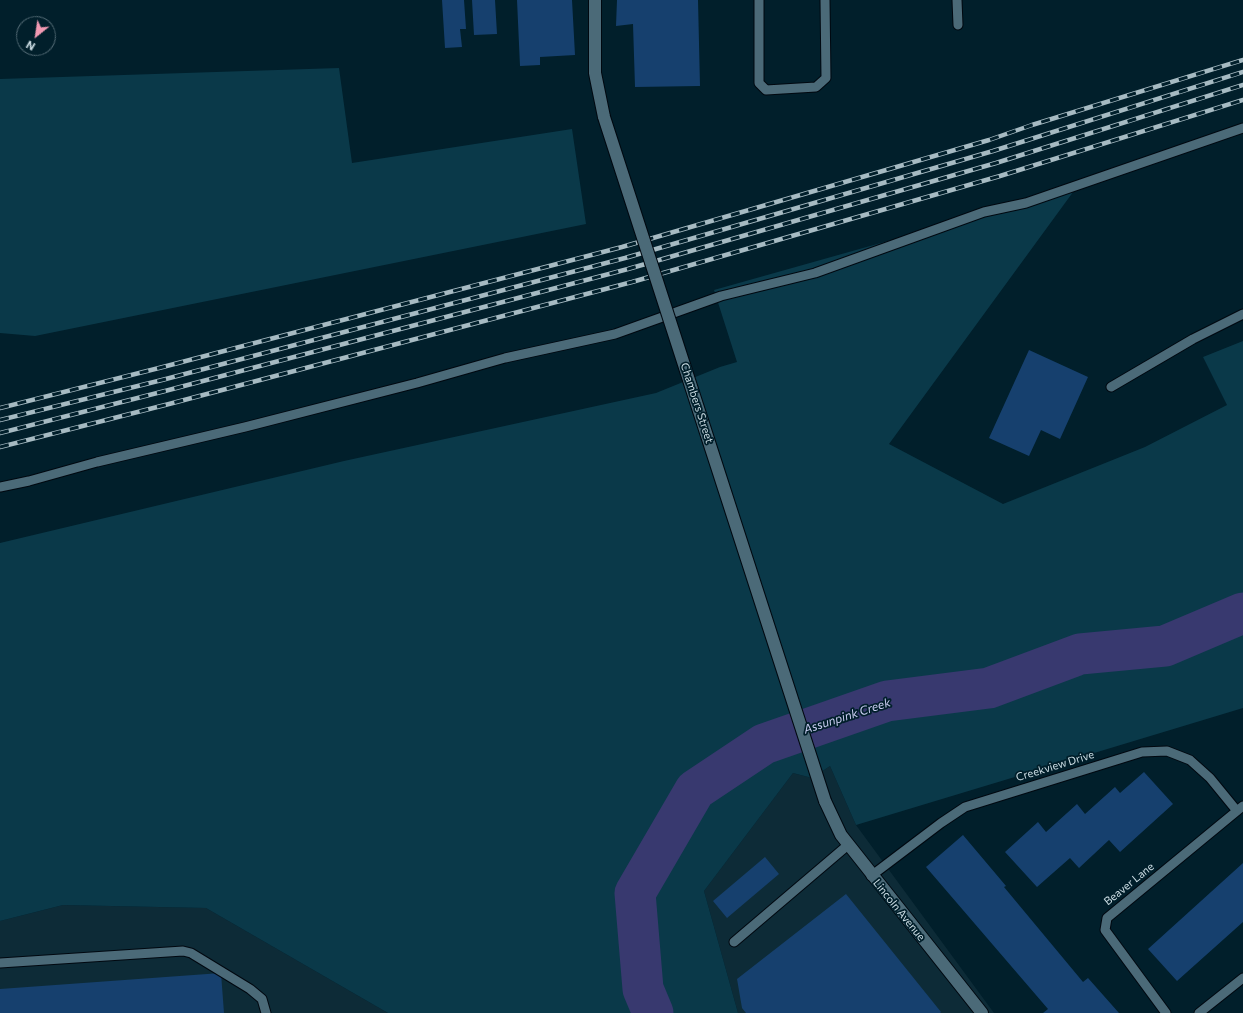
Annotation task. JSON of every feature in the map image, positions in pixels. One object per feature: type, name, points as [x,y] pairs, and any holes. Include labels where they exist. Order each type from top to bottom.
[{"type":"street","name":"Chambers Street","points":[[595,0],[595,72],[604,117],[825,801]]},
{"type":"street","name":"Lincoln Avenue","points":[[825,801],[840,836],[982,1013]]},
{"type":"lane","points":[[758,0],[759,83],[766,90],[816,87],[826,78],[825,0]]},
{"type":"lane","points":[[958,0],[958,25]]},
{"type":"lane","points":[[0,487],[30,481],[97,462],[418,383],[505,358],[615,334],[721,296],[815,273],[984,212],[1026,203],[1243,128]]},
{"type":"lane","points":[[1111,387],[1193,339],[1243,314]]},
{"type":"lane","name":"Creekview Drive","points":[[871,876],[941,823],[965,807],[1142,752],[1167,751],[1190,760],[1240,809]]},
{"type":"lane","name":"Beaver Lane","points":[[1166,1013],[1105,930],[1107,918],[1240,809]]},
{"type":"lane","points":[[734,942],[848,845]]},
{"type":"lane","points":[[0,963],[183,951],[201,958],[250,989],[262,999],[266,1013]]},
{"type":"lane","points":[[1199,1013],[1243,978]]},
{"type":"shaded area","points":[[339,68],[352,163],[572,129],[586,224],[35,336],[0,333],[0,79]]},
{"type":"shaded area","points":[[1076,188],[889,444],[1003,504],[1145,447],[1227,405],[1203,357],[1243,341],[1243,708],[856,825],[830,766],[812,778],[793,773],[704,891],[738,1013],[388,1013],[206,908],[63,905],[0,921],[0,543],[344,461],[656,393],[720,367],[737,362],[714,290]]},
{"type":"shaded area","points":[[830,766],[856,825],[994,1013],[738,1013],[704,891],[793,773],[812,778]]},
{"type":"shaded area","points":[[63,905],[206,908],[388,1013],[0,1013],[0,921]]},
{"type":"building","points":[[442,0],[464,0],[466,29],[460,29],[462,47],[445,48]]},
{"type":"building","points":[[472,0],[495,0],[497,34],[474,35]]},
{"type":"building","points":[[517,0],[572,0],[575,55],[540,57],[540,65],[520,66]]},
{"type":"building","points":[[617,0],[698,0],[700,86],[635,87],[633,24],[616,26]]},
{"type":"building","points":[[1029,350],[1088,377],[1060,439],[1041,430],[1029,456],[989,438]]},
{"type":"building","points":[[1144,772],[1173,804],[1120,852],[1109,840],[1079,868],[1070,858],[1037,887],[1005,852],[1038,822],[1046,832],[1077,804],[1085,814],[1115,787],[1120,793]]},
{"type":"building","points":[[963,835],[1083,982],[1088,978],[1119,1013],[1043,1013],[1048,1009],[926,867]]},
{"type":"building","points":[[765,857],[779,874],[727,918],[713,901]]},
{"type":"building","points":[[1243,863],[1243,922],[1177,981],[1148,949]]},
{"type":"building","points":[[846,894],[941,1012],[746,1013],[742,1008],[737,979]]},
{"type":"building","points":[[221,973],[224,1013],[0,1013],[0,989]]},
{"type":"waterway","name":"Assunpink Creek","points":[[653,1013],[643,989],[635,893],[695,790],[764,744],[887,701],[989,688],[1080,654],[1165,646],[1243,613]]},
{"type":"railway","points":[[0,408],[622,247],[989,140],[1032,125],[1243,60]]},
{"type":"railway","points":[[0,420],[162,380],[625,258],[993,151],[1243,72]]},
{"type":"railway","points":[[0,433],[628,269],[996,163],[1243,85]]},
{"type":"railway","points":[[0,447],[632,282],[1000,176],[1243,100]]}]
